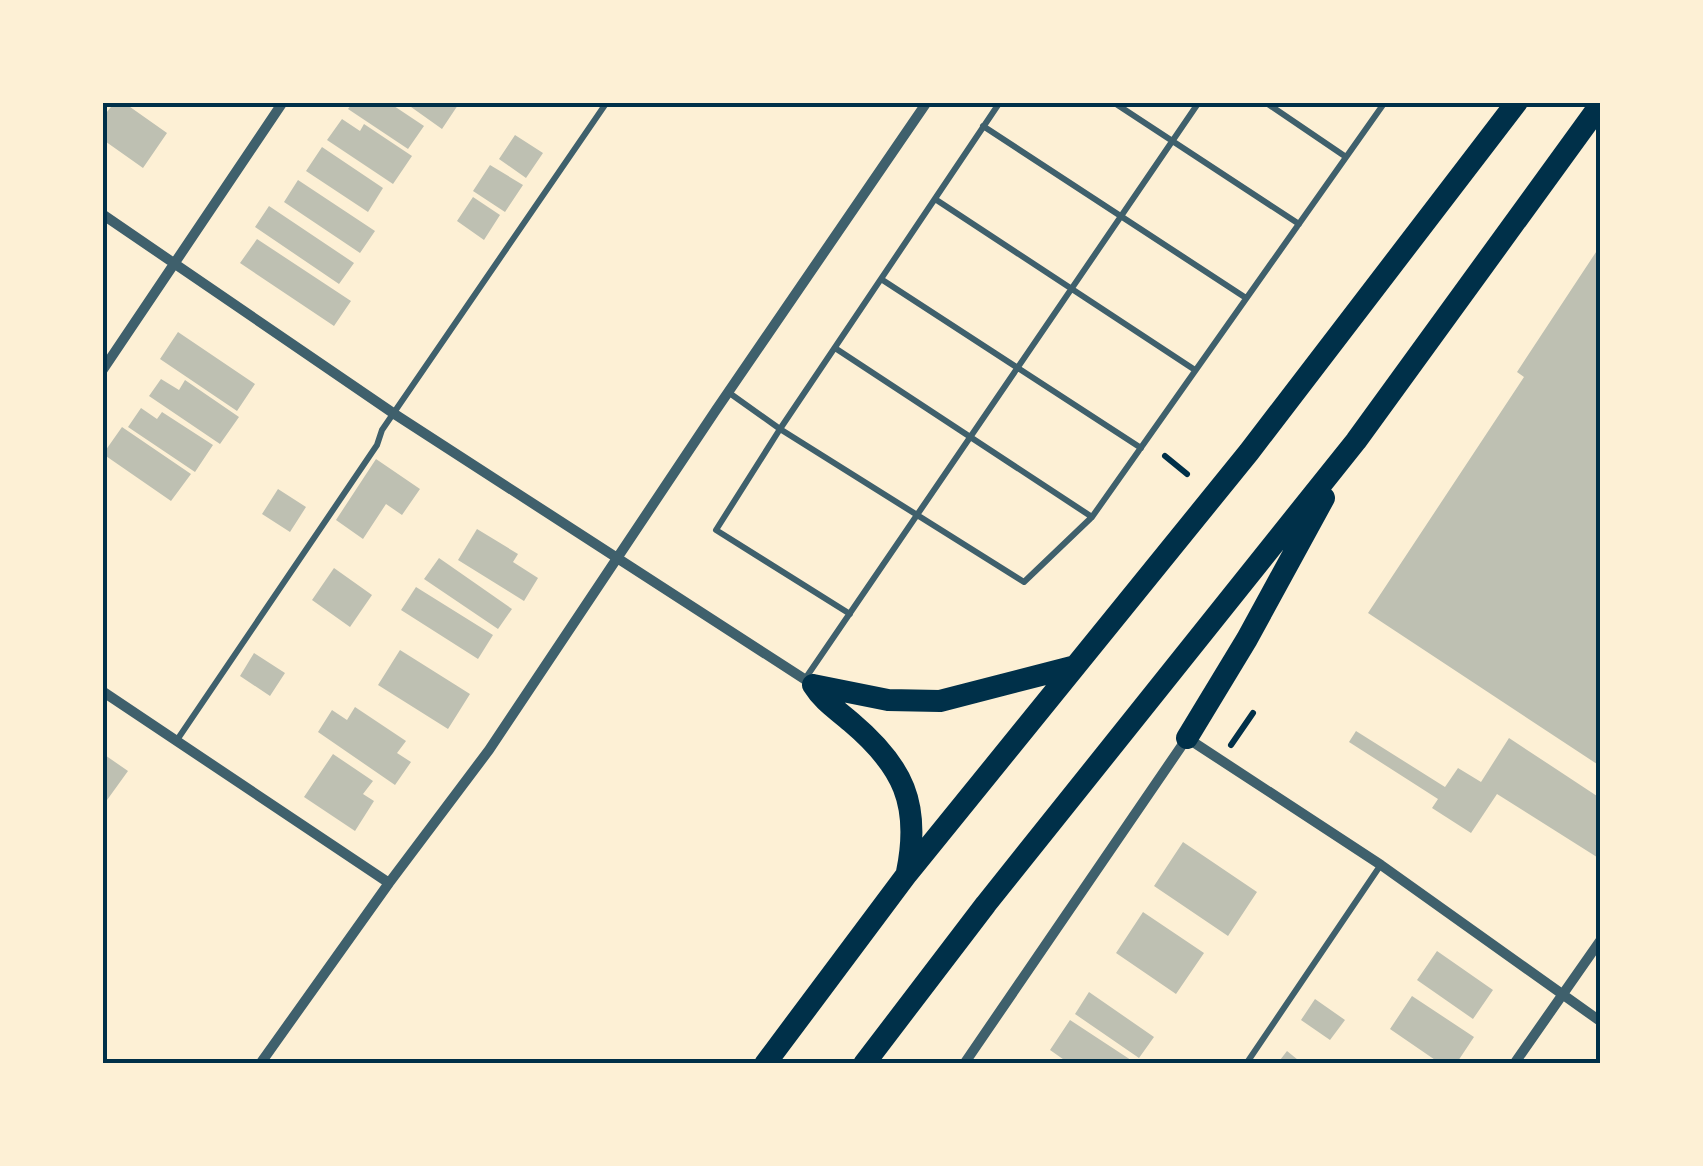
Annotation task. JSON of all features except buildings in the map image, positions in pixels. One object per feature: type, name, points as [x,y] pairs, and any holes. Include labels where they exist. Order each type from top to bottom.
[{"type":"highway","points":[[765,1064],[907,874],[1249,452],[1518,102]]},
{"type":"highway","points":[[864,1064],[986,904],[1356,441],[1600,105]]},
{"type":"highway","points":[[1187,738],[1247,639],[1356,441]]},
{"type":"highway","points":[[809,682],[888,700],[940,701],[1072,667]]},
{"type":"highway","points":[[809,682],[823,701],[887,755],[902,780],[912,814],[907,874]]},
{"type":"street","points":[[102,371],[283,102]]},
{"type":"street","points":[[260,1064],[489,750],[927,102]]},
{"type":"street","points":[[102,214],[393,413],[809,682]]},
{"type":"street","points":[[102,691],[389,883]]},
{"type":"street","points":[[964,1064],[1187,738],[1381,865],[1600,1021]]},
{"type":"street","points":[[1514,1064],[1600,941]]},
{"type":"lane","points":[[177,740],[377,444],[393,413],[607,102]]},
{"type":"lane","points":[[850,614],[716,530],[1000,102]]},
{"type":"lane","points":[[1113,102],[1299,224]]},
{"type":"lane","points":[[809,682],[850,614],[1199,102]]},
{"type":"lane","points":[[1265,102],[1346,157]]},
{"type":"lane","points":[[728,392],[780,429],[1024,582],[1092,517],[1385,102]]},
{"type":"lane","points":[[984,126],[1247,298]]},
{"type":"lane","points":[[935,199],[1195,370]]},
{"type":"lane","points":[[882,278],[1140,448]]},
{"type":"lane","points":[[834,348],[1092,517]]},
{"type":"lane","points":[[1246,1064],[1381,865]]},
{"type":"path","points":[[1164,456],[1187,474]]},
{"type":"path","points":[[1221,760],[1253,713]]}]
